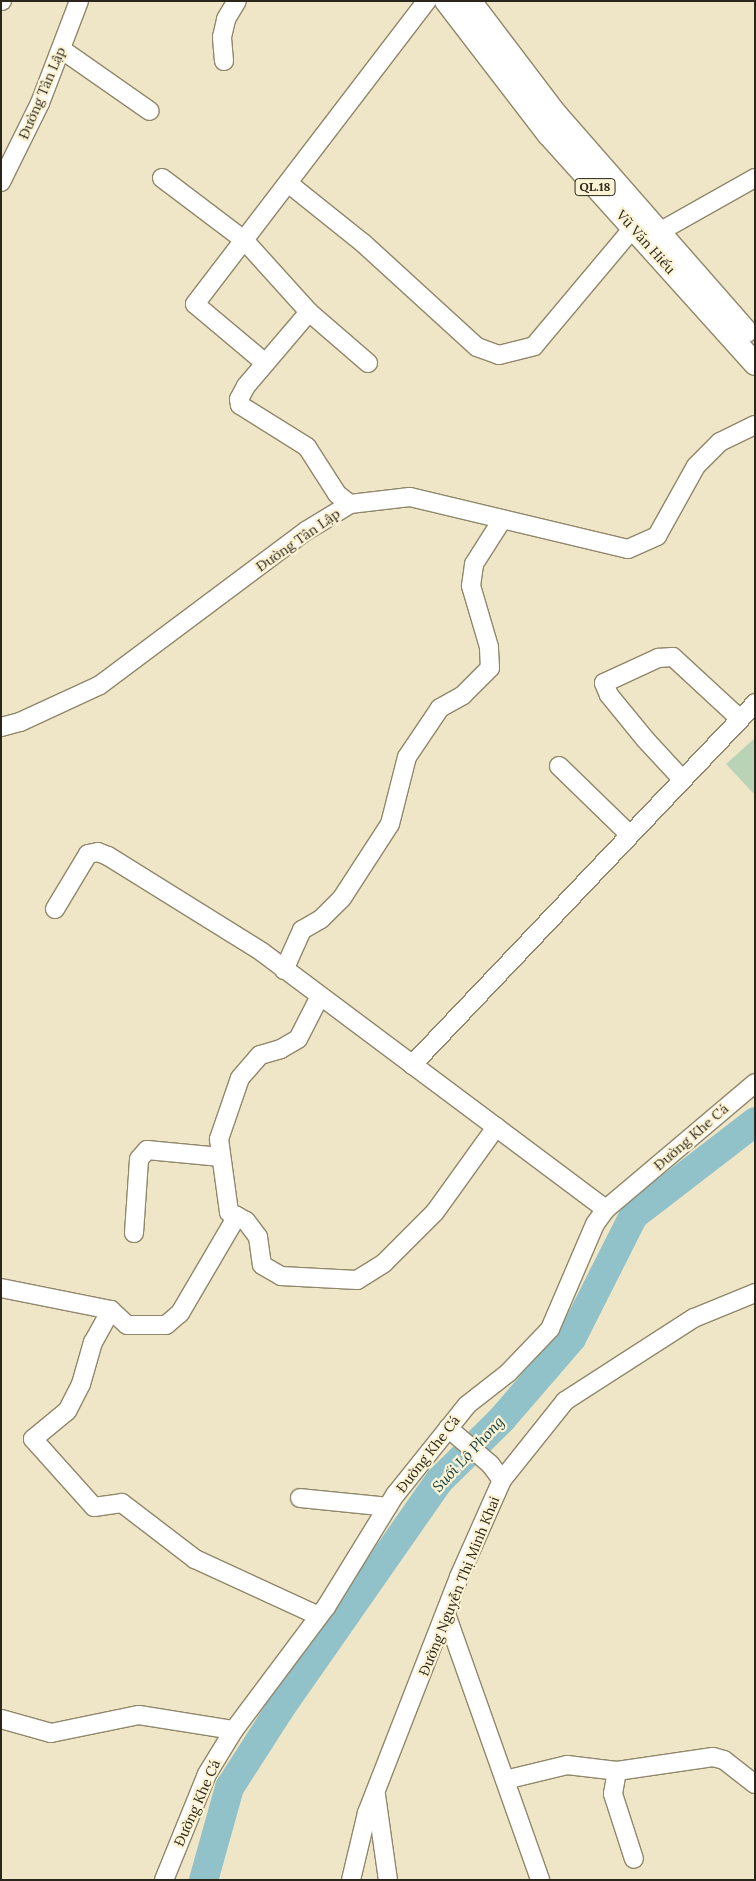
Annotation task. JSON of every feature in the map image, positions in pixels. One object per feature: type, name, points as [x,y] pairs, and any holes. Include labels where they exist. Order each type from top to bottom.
[{"type":"main road","name":"Vũ Văn Hiếu","points":[[446,1],[549,135],[755,364]]},
{"type":"main road","name":"Vũ Văn Hiếu","points":[[470,1],[555,113],[755,341]]},
{"type":"street","name":"Đường Tân Lập","points":[[1,182],[40,103],[79,1]]},
{"type":"street","points":[[224,61],[222,37],[226,19],[237,1]]},
{"type":"street","points":[[264,362],[195,304],[427,1]]},
{"type":"street","points":[[61,48],[150,111]]},
{"type":"street","points":[[162,178],[244,240],[309,312],[368,363]]},
{"type":"street","points":[[659,232],[755,178]]},
{"type":"street","points":[[288,183],[363,243],[477,347],[499,355],[534,346],[633,228]]},
{"type":"street","points":[[309,312],[264,362],[242,392],[240,405],[301,442],[313,455],[337,494],[350,504]]},
{"type":"street","name":"Đường Tân Lập","points":[[1,727],[20,722],[100,685],[306,531],[350,504],[410,497],[628,549],[657,536],[702,460],[720,442],[755,425]]},
{"type":"street","points":[[284,970],[302,930],[321,919],[342,898],[390,824],[407,757],[440,708],[463,695],[490,668],[489,647],[470,586],[474,564],[502,520]]},
{"type":"street","points":[[681,778],[645,739],[609,695],[604,683],[658,658],[673,656],[739,718]]},
{"type":"street","points":[[412,1065],[681,778],[755,703]]},
{"type":"street","points":[[559,766],[629,834]]},
{"type":"street","points":[[55,909],[88,854],[98,852],[231,932],[606,1209]]},
{"type":"street","points":[[320,996],[298,1039],[281,1049],[260,1054],[240,1078],[219,1139],[229,1212],[246,1221],[258,1237],[262,1265],[281,1276],[357,1280],[384,1263],[435,1212],[496,1127]]},
{"type":"street","name":"Đường Khe Cá","points":[[164,1880],[208,1774],[234,1730],[319,1616],[388,1507],[448,1428],[467,1404],[508,1373],[550,1329],[587,1241],[606,1209],[755,1083]]},
{"type":"street","points":[[134,1233],[138,1159],[147,1150],[221,1157]]},
{"type":"street","points":[[1,1288],[111,1310],[127,1325],[166,1325],[180,1313],[237,1216]]},
{"type":"street","name":"Đường Nguyễn Thị Minh Khai","points":[[350,1880],[367,1813],[376,1795],[446,1614],[502,1480],[565,1401],[694,1318],[755,1293]]},
{"type":"street","points":[[111,1310],[93,1342],[81,1384],[67,1411],[33,1438],[94,1507],[122,1503],[195,1559],[319,1616]]},
{"type":"street","points":[[448,1428],[490,1464],[502,1480]]},
{"type":"street","points":[[300,1498],[388,1507]]},
{"type":"street","points":[[446,1614],[540,1880]]},
{"type":"street","points":[[1,1719],[51,1732],[139,1715],[234,1730]]},
{"type":"street","points":[[505,1780],[567,1765],[617,1771],[719,1758],[755,1784]]},
{"type":"street","points":[[617,1771],[613,1794],[634,1859]]},
{"type":"street","points":[[376,1795],[388,1880]]},
{"type":"green space","points":[[755,738],[755,795],[726,764]]},
{"type":"waterway","name":"Suối Lộ Phong","points":[[203,1880],[229,1787],[279,1709],[439,1480],[501,1419],[571,1338],[633,1215],[755,1121]]}]
